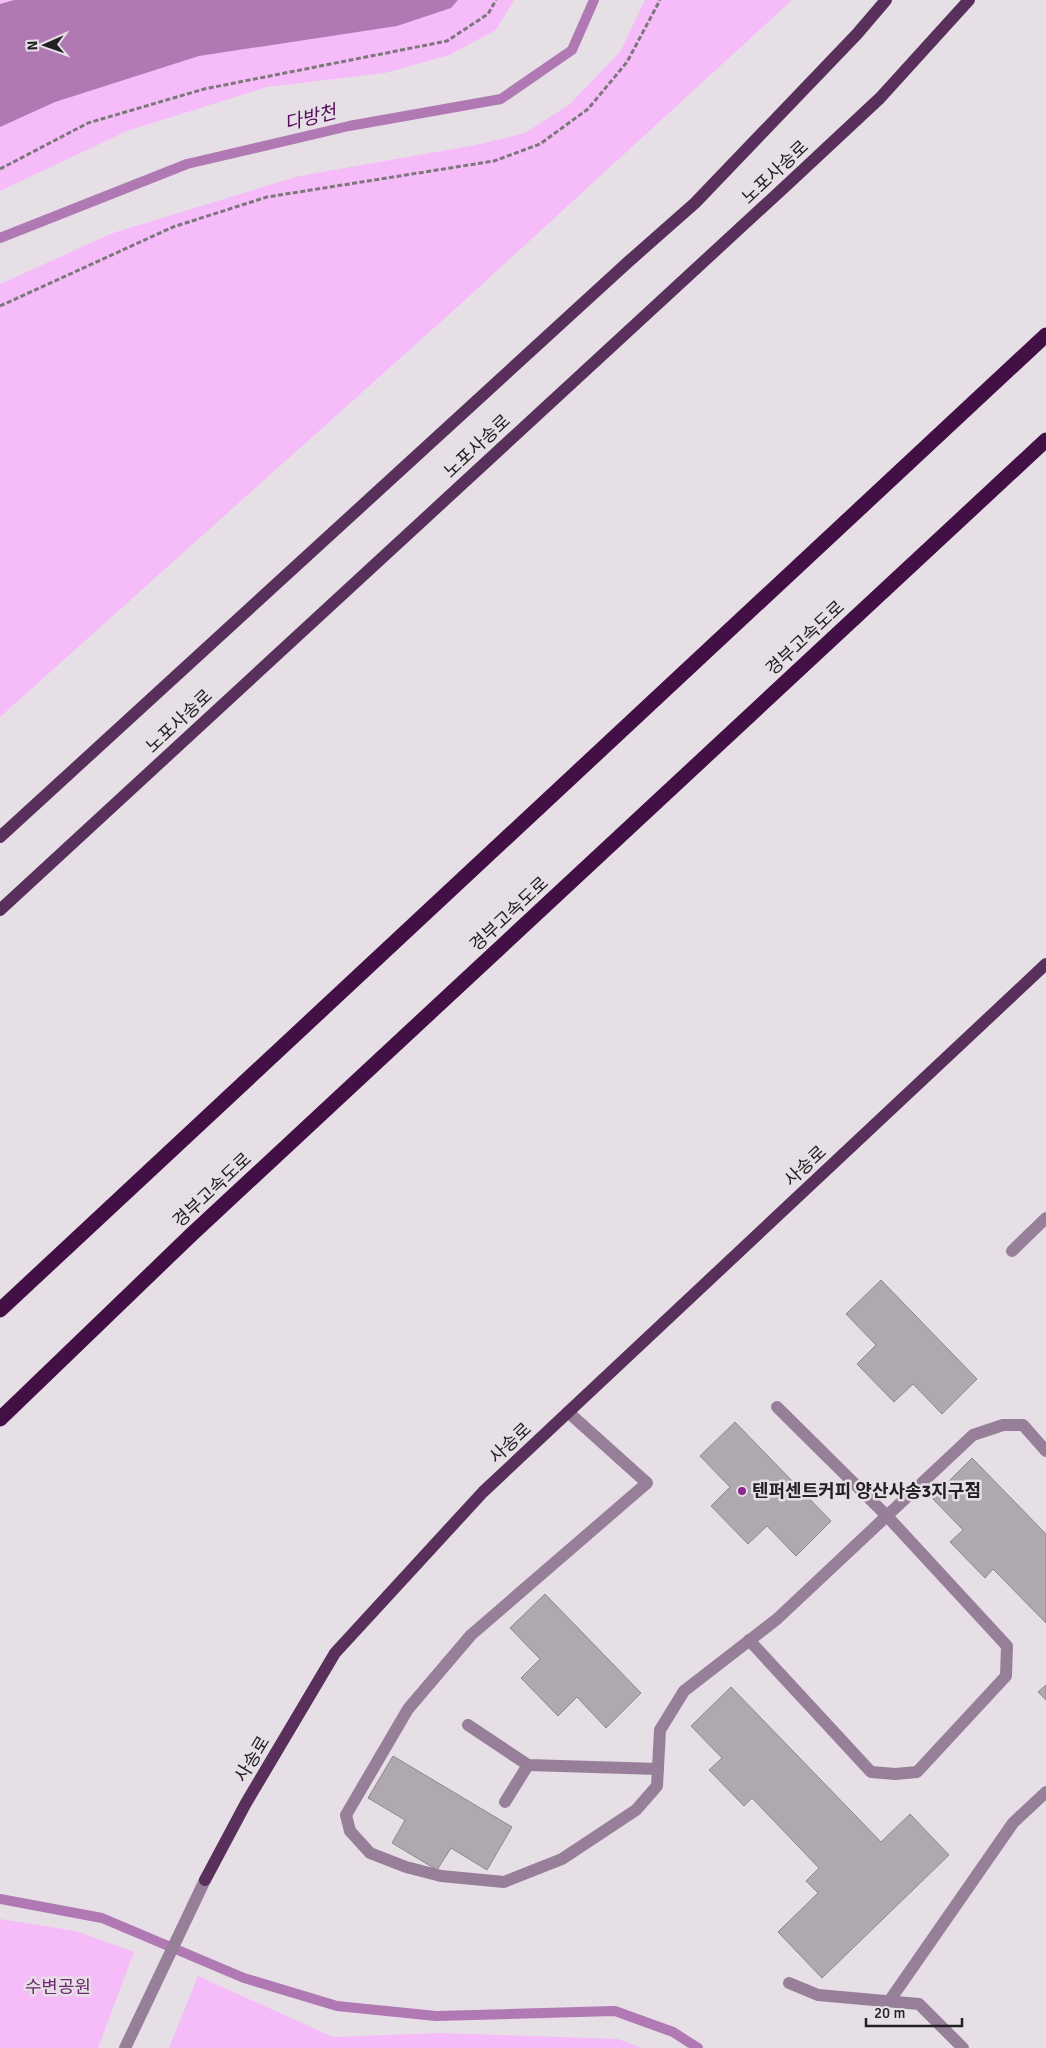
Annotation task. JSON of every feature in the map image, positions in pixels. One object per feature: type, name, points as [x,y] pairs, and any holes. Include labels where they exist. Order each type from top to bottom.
[{"type":"highway","points":[[0,1310],[1046,335]]},
{"type":"highway","name":"경부고속도로","points":[[0,1420],[191,1235],[1046,440]]},
{"type":"main road","name":"노포사송로","points":[[0,837],[627,263],[695,203],[858,34],[886,0]]},
{"type":"main road","name":"노포사송로","points":[[0,910],[797,176],[880,98],[969,0]]},
{"type":"main road","name":"사송로","points":[[205,1880],[246,1803],[335,1653],[483,1492],[1046,964]]},
{"type":"street","points":[[1012,1251],[1046,1218]]},
{"type":"street","points":[[749,1640],[871,1772],[895,1774],[917,1772],[1006,1676],[1007,1646],[887,1516],[777,1407]]},
{"type":"street","points":[[568,1412],[647,1482],[472,1635],[415,1702],[389,1741],[346,1814],[350,1832],[370,1853],[406,1867],[441,1876],[504,1882],[562,1859],[636,1810],[657,1786],[660,1730],[684,1691],[777,1619],[973,1435],[1003,1425],[1022,1425],[1046,1451]]},
{"type":"street","points":[[468,1725],[528,1765],[658,1769]]},
{"type":"street","points":[[504,1802],[528,1765]]},
{"type":"street","points":[[890,2000],[1013,1823],[1046,1792]]},
{"type":"street","name":"사송로","points":[[127,2045],[205,1880]]},
{"type":"street","points":[[789,1983],[818,1995],[919,2004],[963,2048]]},
{"type":"path","points":[[0,169],[88,123],[204,89],[447,41],[488,14],[496,0]]},
{"type":"path","points":[[0,306],[173,227],[267,197],[494,161],[540,144],[588,109],[626,62],[660,0]]},
{"type":"green space","points":[[0,0],[514,0],[496,30],[449,55],[385,73],[267,87],[127,131],[0,191]]},
{"type":"green space","points":[[645,0],[792,0],[465,300],[0,717],[0,284],[113,233],[299,176],[476,145],[525,133],[570,104],[620,52]]},
{"type":"green space","name":"수변공원","points":[[0,1919],[76,1931],[134,1952],[98,2048],[0,2048]]},
{"type":"green space","points":[[198,1976],[333,2037],[440,2033],[618,2039],[642,2048],[169,2048]]},
{"type":"shaded area","points":[[14,0],[458,0],[451,8],[397,26],[199,56],[55,102],[0,127],[0,4]]},
{"type":"building","points":[[881,1280],[977,1379],[942,1414],[913,1384],[894,1402],[857,1364],[876,1345],[846,1314]]},
{"type":"building","points":[[735,1422],[831,1521],[796,1556],[767,1526],[748,1544],[711,1506],[730,1487],[700,1456]]},
{"type":"building","points":[[972,1458],[1046,1534],[1046,1623],[993,1569],[985,1578],[950,1542],[963,1530],[932,1498]]},
{"type":"building","points":[[545,1594],[641,1693],[606,1728],[577,1697],[558,1716],[521,1678],[540,1659],[510,1628]]},
{"type":"building","points":[[1046,1685],[1046,1700],[1038,1692]]},
{"type":"building","points":[[731,1687],[881,1842],[910,1814],[949,1855],[822,1978],[778,1932],[818,1893],[806,1881],[819,1868],[752,1798],[744,1806],[709,1770],[722,1758],[691,1726]]},
{"type":"building","points":[[393,1756],[512,1827],[487,1870],[451,1848],[437,1870],[392,1843],[405,1820],[368,1798]]},
{"type":"waterway","name":"다방천","points":[[0,238],[187,164],[349,126],[501,99],[572,50],[594,0]]},
{"type":"waterway","points":[[0,1899],[102,1918],[244,1978],[337,2006],[436,2016],[615,2011],[673,2032],[698,2048]]},
{"type":"place","name":"텐퍼센트커피 양산사송3지구점","points":[[742,1491]]}]
